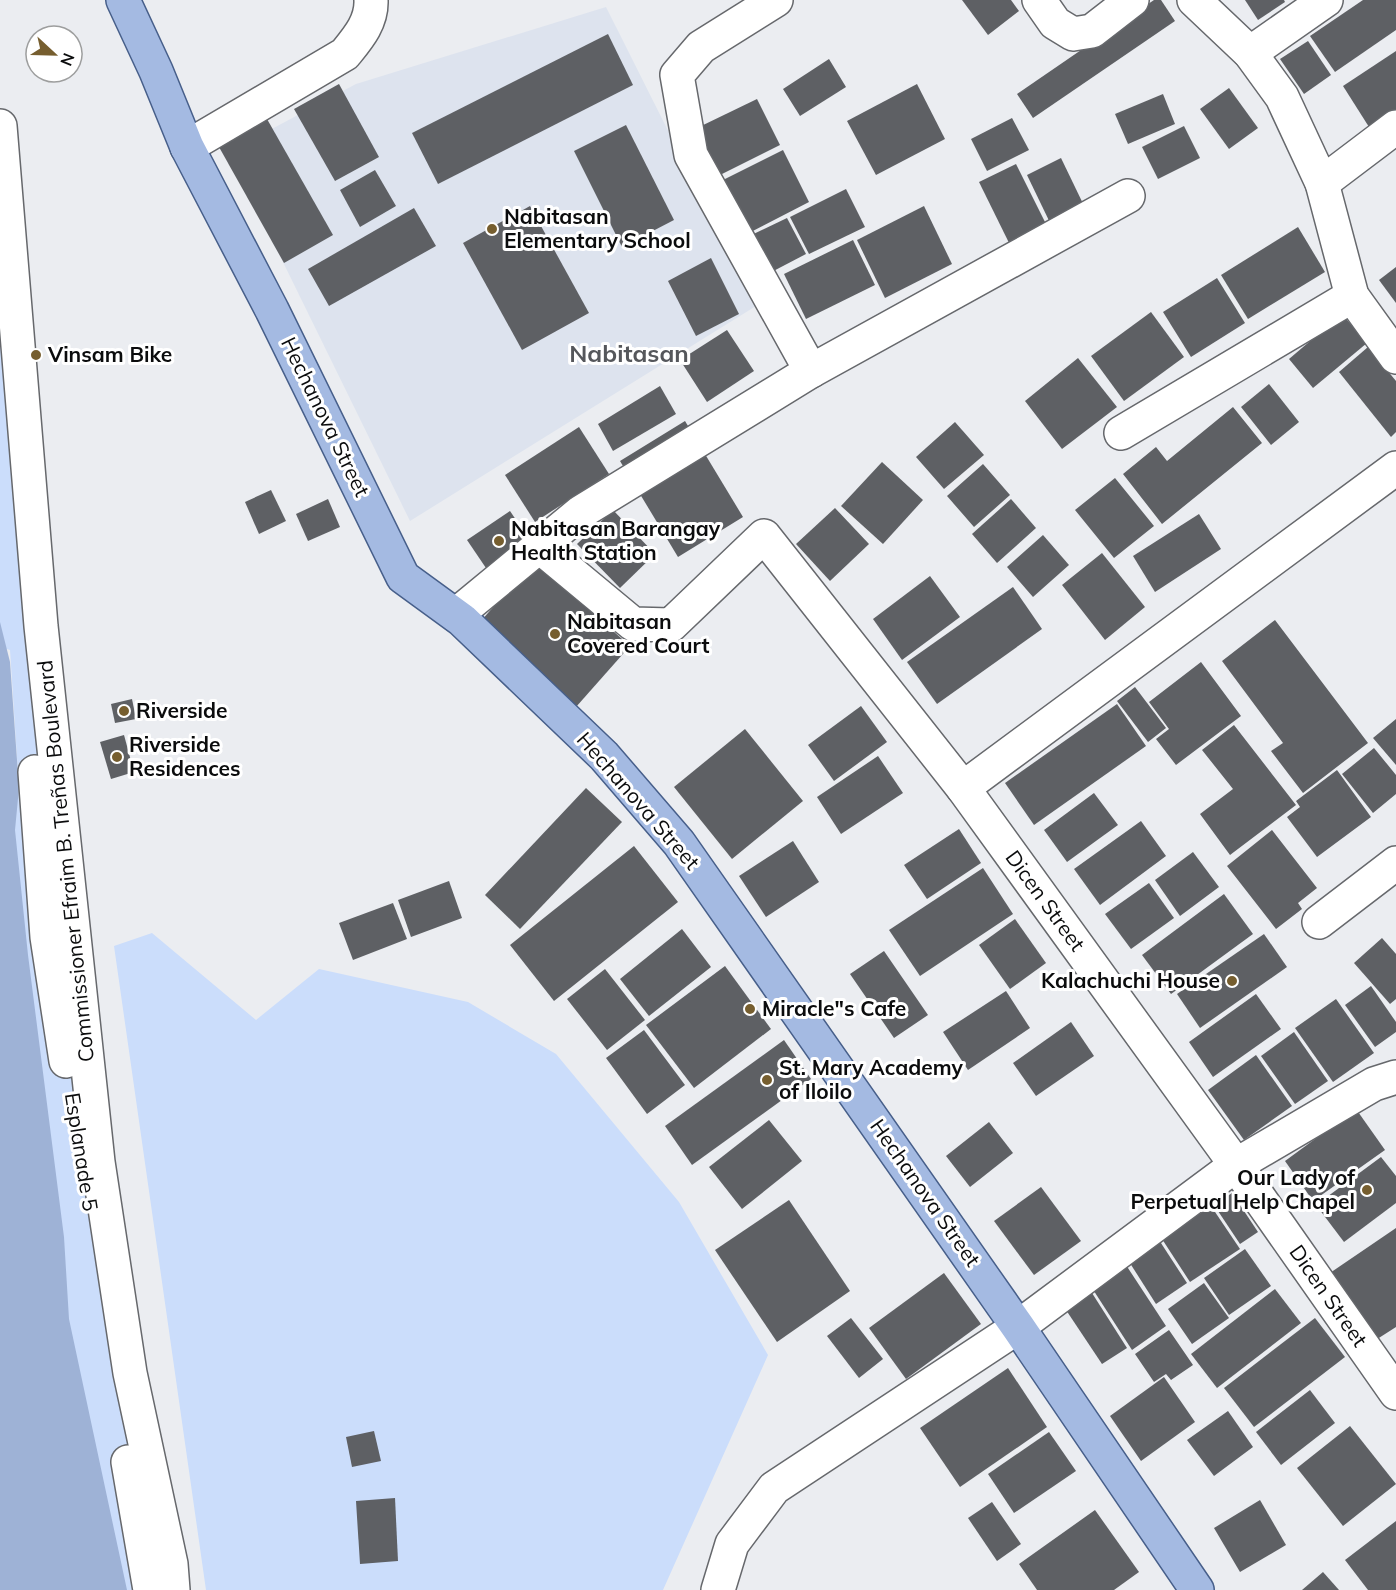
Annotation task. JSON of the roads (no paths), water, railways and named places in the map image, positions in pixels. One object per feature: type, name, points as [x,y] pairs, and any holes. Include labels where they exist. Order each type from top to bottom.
[{"type":"main road","name":"Hechanova Street","points":[[123,0],[156,71],[187,147],[272,310],[403,576],[456,615],[604,756],[679,843],[1018,1327],[1197,1590]]},
{"type":"street","points":[[187,147],[345,54],[362,33],[371,9],[371,0]]},
{"type":"street","points":[[776,0],[700,46],[677,75],[692,155],[811,371]]},
{"type":"street","points":[[1039,0],[1055,23],[1073,34],[1092,31],[1131,0]]},
{"type":"street","points":[[1194,0],[1250,53],[1282,97],[1322,183],[1352,296],[1396,357]]},
{"type":"street","points":[[1250,53],[1326,0]]},
{"type":"street","name":"Commissioner Efraim B. Treñas Boulevard","points":[[0,126],[41,626],[98,1162],[130,1373],[171,1564],[173,1590]]},
{"type":"street","points":[[1322,183],[1396,127]]},
{"type":"street","points":[[456,615],[581,512],[811,371],[1128,196]]},
{"type":"street","points":[[1121,433],[1352,296]]},
{"type":"street","name":"Esplanade 5","points":[[0,353],[16,518],[47,937],[150,1590]]},
{"type":"street","points":[[963,788],[1396,468]]},
{"type":"street","name":"Dicen Street","points":[[539,546],[633,624],[671,625],[764,536],[963,788],[1236,1165],[1396,1393]]},
{"type":"street","points":[[1319,922],[1396,863]]},
{"type":"street","points":[[717,1590],[732,1544],[774,1488],[1018,1327],[1236,1165],[1374,1084],[1396,1077]]},
{"type":"place","name":"Nabitasan Elementary School","points":[[492,229]]},
{"type":"place","name":"Vinsam Bike","points":[[36,355]]},
{"type":"place","name":"Nabitasan Barangay Health Station","points":[[499,541]]},
{"type":"place","name":"Nabitasan Covered Court","points":[[555,634]]},
{"type":"place","name":"Riverside","points":[[124,711]]},
{"type":"place","name":"Riverside Residences","points":[[117,757]]},
{"type":"place","name":"Kalachuchi House","points":[[1232,981]]},
{"type":"place","name":"Miracle\"s Cafe","points":[[750,1009]]},
{"type":"place","name":"St. Mary Academy of Iloilo","points":[[767,1080]]},
{"type":"place","name":"Our Lady of Perpetual Help Chapel","points":[[1367,1190]]},
{"type":"district","name":"Nabitasan","points":[[629,354]]}]
